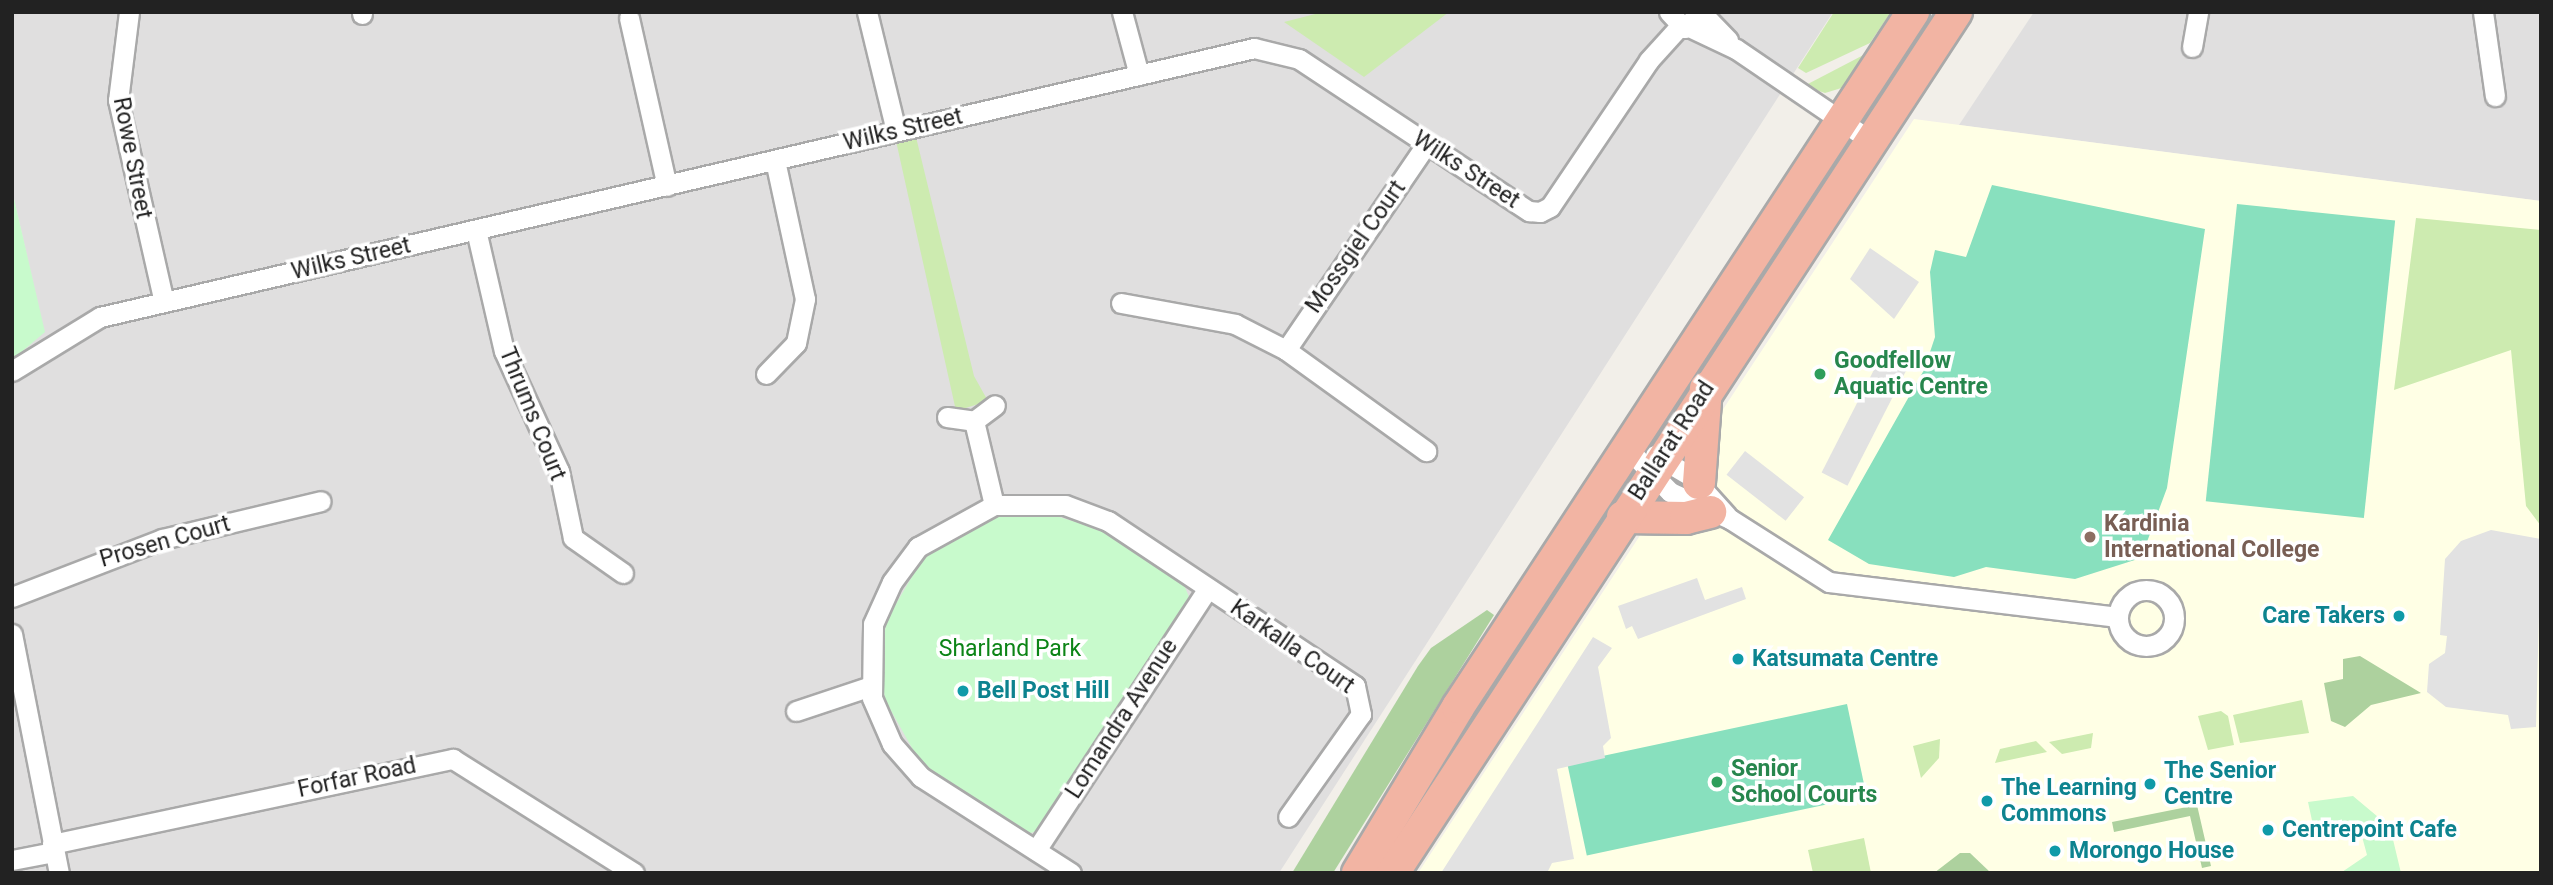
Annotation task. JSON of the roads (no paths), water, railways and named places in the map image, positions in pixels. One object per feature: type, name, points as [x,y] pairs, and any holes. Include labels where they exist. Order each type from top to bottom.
[{"type":"highway","name":"Ballarat Road","points":[[1358,873],[1626,447],[1913,12]]},
{"type":"highway","name":"Ballarat Road","points":[[1393,873],[1706,386],[1956,12]]},
{"type":"highway","points":[[1623,517],[1713,505],[1706,386]]},
{"type":"street","name":"Rowe Street","points":[[129,12],[118,100],[164,302]]},
{"type":"street","points":[[867,12],[896,131]]},
{"type":"street","points":[[1122,12],[1139,75]]},
{"type":"street","points":[[2192,47],[2198,12]]},
{"type":"street","points":[[2483,12],[2495,96]]},
{"type":"street","points":[[629,18],[667,186]]},
{"type":"street","name":"Wilks Street","points":[[12,371],[48,344],[100,317],[1254,48],[1278,50],[1529,211],[1540,212],[1550,207],[1648,60],[1681,19]]},
{"type":"street","points":[[1681,19],[1736,48],[1871,141]]},
{"type":"street","name":"Mossgiel Court","points":[[1286,350],[1426,145]]},
{"type":"street","points":[[766,374],[796,343],[805,299],[775,160]]},
{"type":"street","name":"Thrums Court","points":[[476,230],[504,351],[559,471],[573,538],[623,573]]},
{"type":"street","points":[[1121,303],[1235,324],[1286,350],[1426,451]]},
{"type":"street","points":[[947,417],[974,421],[995,405]]},
{"type":"street","points":[[974,421],[994,505],[918,547],[892,582],[873,624],[872,686],[892,744],[921,777],[1071,873]]},
{"type":"street","points":[[1626,447],[1840,584],[2118,617]]},
{"type":"street","points":[[1656,466],[1713,505]]},
{"type":"street","name":"Prosen Court","points":[[12,597],[162,539],[321,501]]},
{"type":"street","name":"Karkalla Court","points":[[994,505],[1065,505],[1108,521],[1355,686],[1362,699],[1361,714],[1288,817]]},
{"type":"street","name":"Lomandra Avenue","points":[[1036,850],[1208,588]]},
{"type":"street","points":[[13,646],[59,873]]},
{"type":"street","points":[[796,711],[872,686]]},
{"type":"street","name":"Forfar Road","points":[[12,860],[53,848],[453,758],[634,873]]},
{"type":"place","name":"Goodfellow Aquatic Centre","points":[[1820,374]]},
{"type":"place","name":"Kardinia International College","points":[[2090,537]]},
{"type":"place","name":"Care Takers","points":[[2399,616]]},
{"type":"place","name":"Katsumata Centre","points":[[1738,659]]},
{"type":"place","name":"Bell Post Hill","points":[[963,691]]},
{"type":"place","name":"Senior School Courts","points":[[1717,782]]},
{"type":"place","name":"The Senior Centre","points":[[2150,784]]},
{"type":"place","name":"The Learning Commons","points":[[1987,801]]},
{"type":"place","name":"Centrepoint Cafe","points":[[2268,830]]},
{"type":"place","name":"Morongo House","points":[[2055,851]]},
{"type":"park label","name":"Sharland Park","points":[[1010,649]]}]
